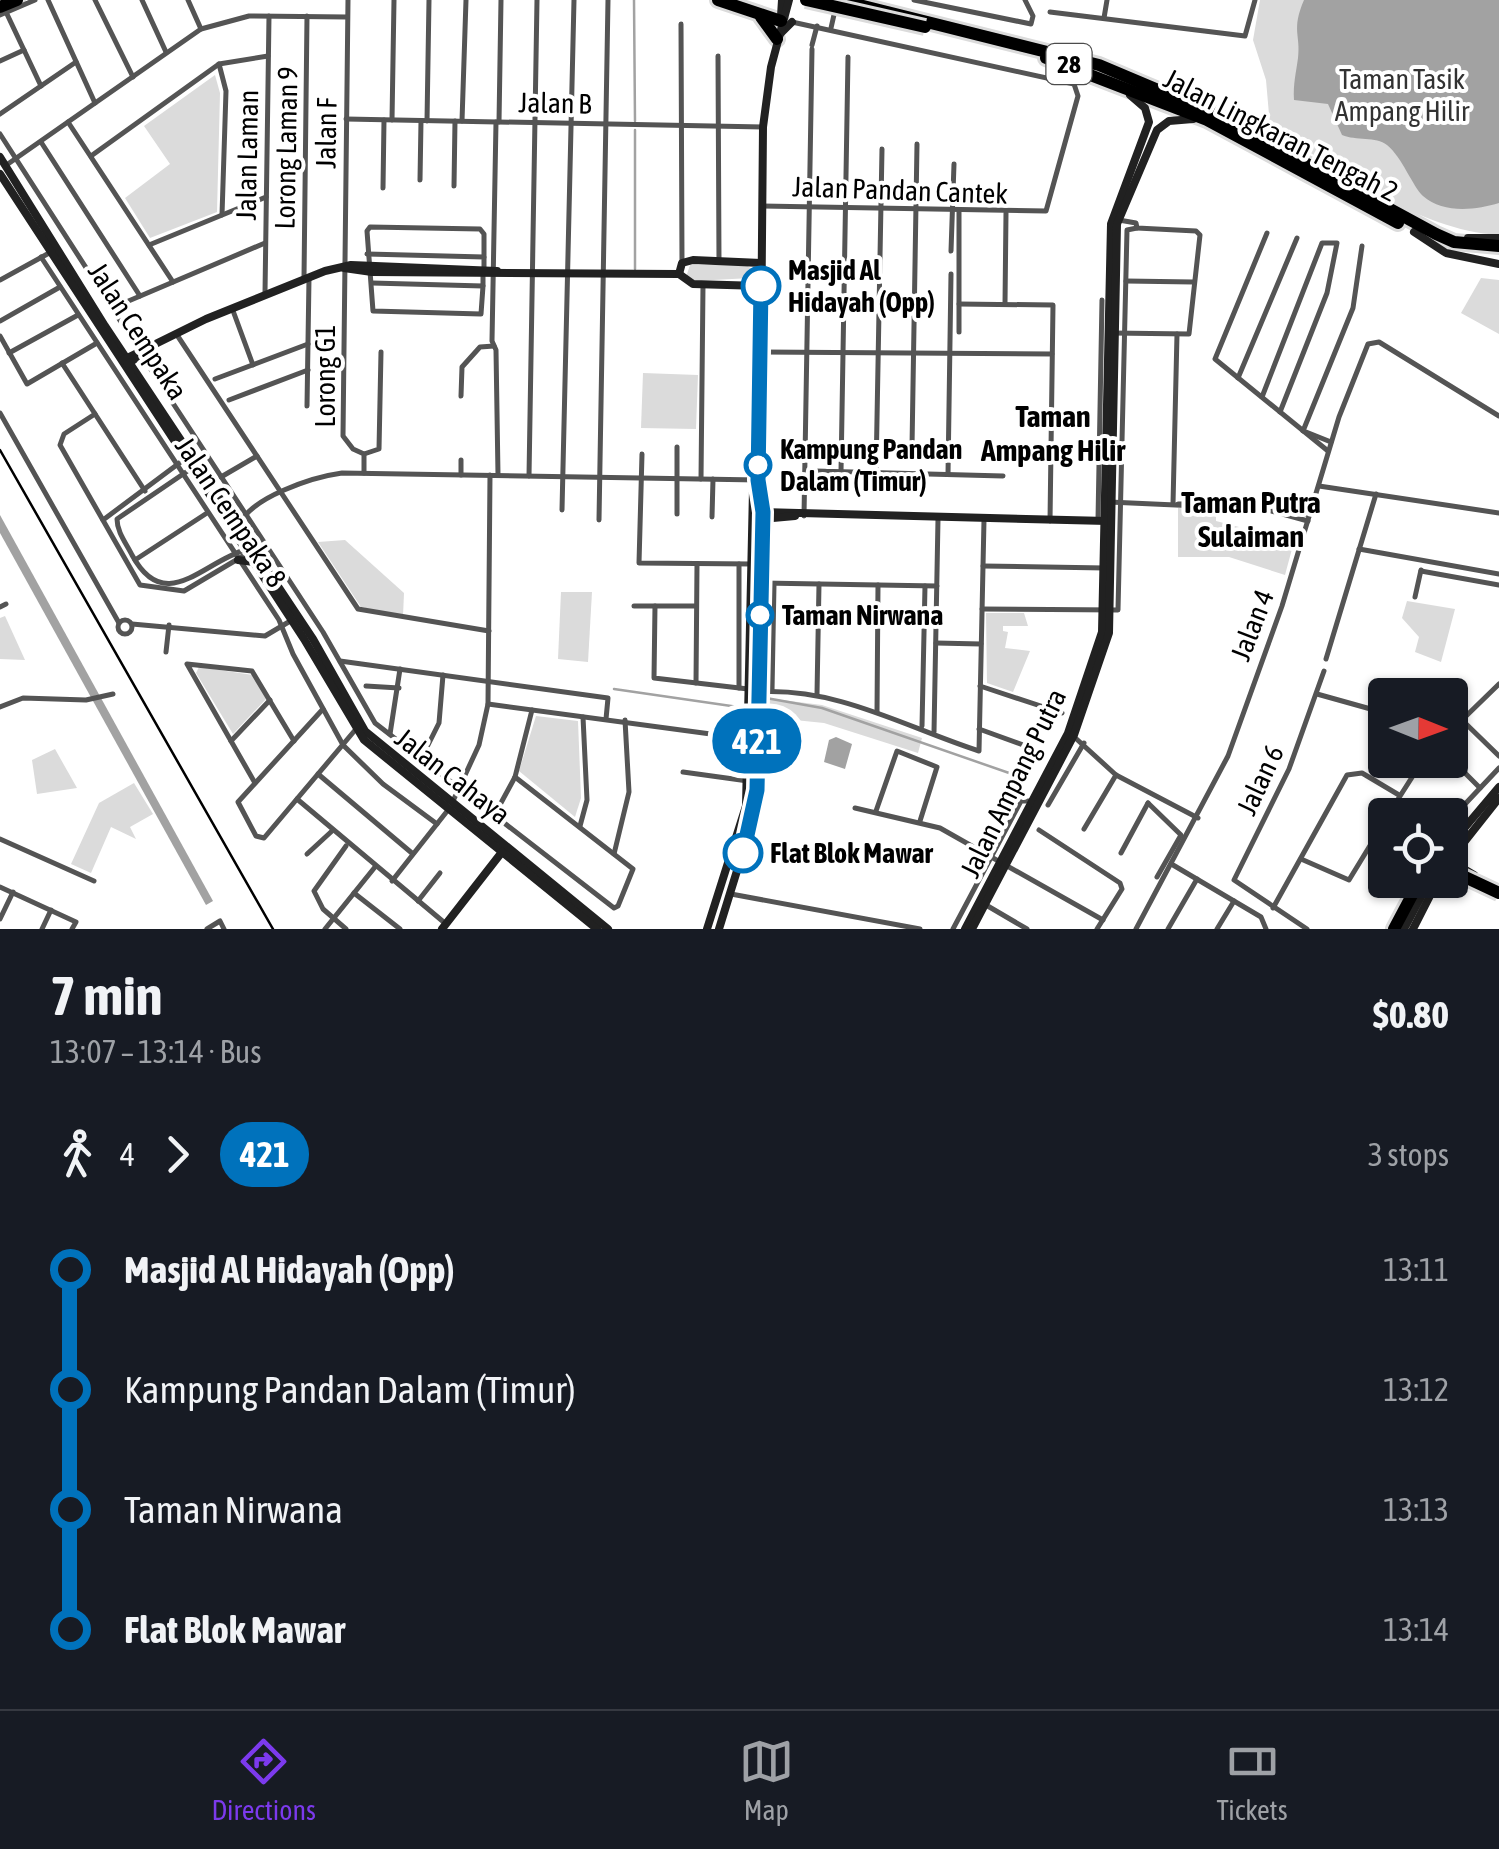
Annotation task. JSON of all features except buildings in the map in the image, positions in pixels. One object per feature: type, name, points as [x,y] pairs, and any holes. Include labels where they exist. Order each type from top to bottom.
[{"type":"highway","points":[[2,11],[17,0]]},
{"type":"highway","points":[[718,0],[790,22]]},
{"type":"highway","name":"Jalan Lingkaran Tengah 2","points":[[806,0],[1066,54],[1215,114],[1454,242],[1499,250]]},
{"type":"highway","name":"Jalan Lingkaran Tengah 2","points":[[838,0],[1048,58],[1112,80],[1208,120],[1452,249],[1499,250]]},
{"type":"highway","points":[[756,13],[777,38]]},
{"type":"highway","points":[[1468,882],[1499,893]]},
{"type":"highway","points":[[1391,929],[1408,898]]},
{"type":"street","points":[[35,0],[2,11],[41,86]]},
{"type":"street","points":[[48,0],[95,103]]},
{"type":"street","points":[[95,0],[133,77]]},
{"type":"street","points":[[142,0],[167,53]]},
{"type":"street","points":[[188,0],[202,28]]},
{"type":"street","name":"Jalan F","points":[[344,268],[348,0]]},
{"type":"street","points":[[392,120],[394,0]]},
{"type":"street","points":[[420,180],[429,0]]},
{"type":"street","points":[[454,186],[466,0]]},
{"type":"street","points":[[392,880],[450,807],[479,746],[488,704],[494,475],[490,271],[502,0]]},
{"type":"street","points":[[529,476],[537,0]]},
{"type":"street","points":[[562,510],[574,0]]},
{"type":"street","points":[[600,520],[608,0]]},
{"type":"street","points":[[790,22],[832,28],[838,0]]},
{"type":"street","points":[[904,0],[1032,23],[1025,0]]},
{"type":"street","points":[[1104,18],[1107,0]]},
{"type":"street","points":[[1050,12],[1247,36],[1255,0]]},
{"type":"street","points":[[786,2],[790,22]]},
{"type":"street","points":[[786,2],[790,22]]},
{"type":"street","name":"Jalan Laman","points":[[265,295],[269,16]]},
{"type":"street","name":"Lorong Laman 9","points":[[307,16],[307,406]]},
{"type":"street","points":[[3,170],[202,28],[234,18],[348,17]]},
{"type":"street","points":[[754,691],[761,584],[758,480],[764,126],[777,38],[790,22]]},
{"type":"street","points":[[679,274],[681,24]]},
{"type":"street","points":[[800,516],[805,476],[812,47],[817,26]]},
{"type":"street","name":"Jalan Pandan Cantek","points":[[762,206],[1038,214],[1051,204],[1078,96],[1074,84],[832,28]]},
{"type":"street","points":[[0,61],[24,50]]},
{"type":"street","points":[[91,156],[219,64],[268,56]]},
{"type":"street","points":[[718,56],[718,261]]},
{"type":"street","points":[[841,472],[848,58]]},
{"type":"street","points":[[0,114],[76,62]]},
{"type":"street","points":[[219,64],[226,90],[222,215]]},
{"type":"street","name":"Jalan Ampang Putra","points":[[1112,80],[1145,108],[1150,122],[1111,224],[1117,333]]},
{"type":"street","name":"Jalan Ampang Putra","points":[[1108,611],[1106,522],[1117,333],[1118,220],[1157,130],[1176,119],[1208,120]]},
{"type":"street","name":"Jalan B","points":[[346,120],[764,126]]},
{"type":"street","points":[[383,188],[384,120]]},
{"type":"street","points":[[68,122],[172,282]]},
{"type":"street","points":[[0,134],[222,478],[252,556]]},
{"type":"street","points":[[40,142],[140,296]]},
{"type":"street","points":[[912,447],[917,144]]},
{"type":"street","points":[[876,472],[882,149]]},
{"type":"street","name":"Jalan Cempaka","points":[[0,157],[3,170],[192,468],[239,522]]},
{"type":"street","points":[[954,164],[960,332]]},
{"type":"street","points":[[149,245],[266,197]]},
{"type":"street","points":[[951,251],[956,210]]},
{"type":"street","points":[[1005,304],[1006,213]]},
{"type":"street","points":[[1118,220],[1136,223],[1138,228]]},
{"type":"street","points":[[370,228],[480,229],[490,271],[483,286],[480,314],[372,310],[366,254],[370,228]]},
{"type":"street","points":[[1110,503],[1117,333],[1126,281],[1127,230],[1199,232],[1189,334],[1117,333]]},
{"type":"street","points":[[1414,232],[1446,253],[1499,264]]},
{"type":"street","points":[[1267,234],[1216,359],[1329,451]]},
{"type":"street","points":[[1238,378],[1297,238]]},
{"type":"street","points":[[1454,242],[1499,238]]},
{"type":"street","points":[[111,308],[265,243]]},
{"type":"street","points":[[1262,397],[1322,243],[1336,243],[1327,294],[1280,412]]},
{"type":"street","points":[[1303,431],[1353,308],[1362,246]]},
{"type":"street","points":[[0,280],[55,250]]},
{"type":"street","points":[[366,254],[484,257]]},
{"type":"street","name":"Jalan Cempaka 8","points":[[41,258],[235,557],[288,624],[293,654],[343,745],[384,784],[436,824]]},
{"type":"street","points":[[682,264],[761,262]]},
{"type":"street","points":[[126,362],[176,332],[306,278],[344,268],[679,274]]},
{"type":"street","name":"Lorong G1","points":[[344,268],[343,436],[353,449],[364,454],[364,473]]},
{"type":"street","points":[[679,274],[684,281],[703,285],[761,286]]},
{"type":"street","points":[[948,474],[951,274]]},
{"type":"street","points":[[1126,281],[1195,282]]},
{"type":"street","points":[[372,284],[483,286]]},
{"type":"street","points":[[702,479],[703,285]]},
{"type":"street","points":[[0,320],[60,287]]},
{"type":"street","points":[[982,609],[1108,611],[1120,607],[1100,443],[1102,300]]},
{"type":"street","points":[[958,304],[1054,305],[1050,521]]},
{"type":"street","points":[[232,308],[253,365]]},
{"type":"street","points":[[9,352],[78,315]]},
{"type":"street","points":[[176,332],[358,610],[489,631]]},
{"type":"street","points":[[1175,504],[1176,334]]},
{"type":"street","points":[[0,336],[27,384],[96,343]]},
{"type":"street","name":"Jalan 4","points":[[1136,929],[1174,864],[1228,756],[1368,344],[1375,340],[1499,416]]},
{"type":"street","points":[[215,379],[308,344]]},
{"type":"street","points":[[462,396],[464,365],[480,347],[494,346]]},
{"type":"street","points":[[364,454],[378,448],[381,352]]},
{"type":"street","points":[[760,352],[1053,354]]},
{"type":"street","points":[[138,374],[140,354]]},
{"type":"street","name":"Jalan Cempaka","points":[[126,362],[239,522]]},
{"type":"street","points":[[62,363],[145,491]]},
{"type":"street","points":[[229,400],[308,370]]},
{"type":"street","points":[[0,413],[125,634],[132,624]]},
{"type":"street","points":[[95,414],[60,441],[135,580],[146,588],[184,591],[235,557],[252,556]]},
{"type":"street","points":[[1303,431],[1332,442]]},
{"type":"street","points":[[677,447],[677,514]]},
{"type":"street","points":[[642,454],[639,563],[752,564]]},
{"type":"street","points":[[222,478],[257,456]]},
{"type":"street","points":[[103,520],[178,468],[186,458]]},
{"type":"street","points":[[461,474],[462,460]]},
{"type":"street","points":[[192,468],[117,519],[135,560],[148,579],[178,583],[235,557],[252,556]]},
{"type":"street","points":[[805,476],[815,471],[1003,476]]},
{"type":"street","points":[[239,522],[280,492],[328,476],[364,473],[758,480]]},
{"type":"street","points":[[712,479],[712,517]]},
{"type":"street","points":[[1319,486],[1499,512]]},
{"type":"street","points":[[1326,660],[1376,494]]},
{"type":"street","points":[[1110,503],[1262,502],[1309,518]]},
{"type":"street","points":[[135,560],[206,513]]},
{"type":"street","points":[[762,515],[1106,522]]},
{"type":"street","points":[[719,929],[748,817],[754,691],[752,564],[762,515]]},
{"type":"street","points":[[934,732],[938,519]]},
{"type":"street","points":[[655,606],[654,678],[754,691],[817,694],[922,726],[979,751],[984,520]]},
{"type":"street","points":[[235,557],[239,522]]},
{"type":"street","points":[[239,522],[333,649],[369,716],[614,908],[633,869],[515,777]]},
{"type":"street","name":"Jalan Cahaya","points":[[239,522],[252,556],[288,624],[372,750],[493,841],[596,929]]},
{"type":"street","name":"Jalan Ampang Putra","points":[[968,929],[1040,804],[1071,734],[1108,611],[1106,522]]},
{"type":"street","points":[[1359,549],[1499,574]]},
{"type":"street","name":"Jalan Cahaya","points":[[252,556],[322,655],[372,740],[450,807]]},
{"type":"street","points":[[1416,597],[1423,560]]},
{"type":"street","points":[[696,683],[697,564]]},
{"type":"street","points":[[738,688],[740,564]]},
{"type":"street","points":[[983,566],[1106,568]]},
{"type":"street","points":[[1421,571],[1499,586]]},
{"type":"street","points":[[761,584],[937,586]]},
{"type":"street","points":[[772,691],[774,584]]},
{"type":"street","points":[[817,694],[820,584]]},
{"type":"street","points":[[877,713],[878,585]]},
{"type":"street","points":[[922,726],[925,586]]},
{"type":"street","points":[[634,606],[697,606]]},
{"type":"street","points":[[119,623],[124,620],[132,624],[265,636],[288,624]]},
{"type":"street","points":[[166,652],[170,625]]},
{"type":"street","points":[[936,643],[981,644]]},
{"type":"street","points":[[322,655],[333,649]]},
{"type":"street","points":[[340,661],[608,698],[606,719]]},
{"type":"street","points":[[255,783],[187,664],[252,671],[294,741]]},
{"type":"street","points":[[390,734],[400,669]]},
{"type":"street","name":"Jalan 6","points":[[1273,908],[1234,880],[1289,769],[1324,670]]},
{"type":"street","points":[[422,757],[439,722],[443,675]]},
{"type":"street","points":[[1499,684],[1462,720],[1499,756]]},
{"type":"street","points":[[366,686],[399,688]]},
{"type":"street","points":[[980,686],[1062,714]]},
{"type":"street","points":[[0,707],[23,698],[89,699],[113,694]]},
{"type":"street","points":[[1317,694],[1368,708]]},
{"type":"street","points":[[231,741],[270,700]]},
{"type":"street","points":[[488,704],[753,739]]},
{"type":"street","points":[[323,709],[238,802],[260,838],[356,729]]},
{"type":"street","points":[[494,814],[515,777],[532,710]]},
{"type":"street","points":[[580,826],[587,800],[583,716]]},
{"type":"street","points":[[614,854],[627,815],[629,792],[625,720]]},
{"type":"street","points":[[979,729],[1036,750]]},
{"type":"street","points":[[1071,734],[1116,775],[1198,818]]},
{"type":"street","points":[[708,924],[748,817],[753,739]]},
{"type":"street","points":[[953,929],[1022,801],[1040,804],[1084,744]]},
{"type":"street","points":[[876,811],[897,751],[937,769],[920,821]]},
{"type":"street","points":[[1468,801],[1499,768]]},
{"type":"street","points":[[683,772],[748,780]]},
{"type":"street","points":[[1308,929],[1273,908],[1350,772],[1362,773],[1399,795]]},
{"type":"street","points":[[318,774],[414,854]]},
{"type":"street","points":[[1084,829],[1116,775]]},
{"type":"street","points":[[1468,776],[1480,788]]},
{"type":"street","points":[[1397,798],[1411,778]]},
{"type":"street","points":[[1468,828],[1499,787]]},
{"type":"street","points":[[1122,853],[1152,794]]},
{"type":"street","points":[[1468,831],[1499,798]]},
{"type":"street","points":[[297,799],[444,926],[502,852]]},
{"type":"street","points":[[1148,803],[1180,835],[1157,877]]},
{"type":"street","points":[[855,808],[920,821],[1006,862],[1102,920]]},
{"type":"street","points":[[1038,830],[1120,882],[1122,889],[1098,929]]},
{"type":"street","points":[[307,854],[332,831]]},
{"type":"street","points":[[0,839],[94,881]]},
{"type":"street","points":[[493,841],[515,859]]},
{"type":"street","points":[[490,868],[493,841]]},
{"type":"street","points":[[346,929],[318,902],[315,888],[347,844]]},
{"type":"street","points":[[1301,859],[1349,880],[1368,849]]},
{"type":"street","points":[[490,868],[515,859]]},
{"type":"street","name":"Jalan Cahaya","points":[[515,859],[608,929]]},
{"type":"street","points":[[1174,864],[1261,917],[1266,929]]},
{"type":"street","points":[[326,929],[374,866]]},
{"type":"street","points":[[418,901],[440,874]]},
{"type":"street","points":[[1168,929],[1197,879]]},
{"type":"street","points":[[0,887],[74,925]]},
{"type":"street","points":[[0,919],[13,892]]},
{"type":"street","points":[[354,893],[400,929]]},
{"type":"street","points":[[708,924],[730,898]]},
{"type":"street","points":[[730,898],[920,929]]},
{"type":"street","points":[[1404,929],[1428,898]]},
{"type":"street","points":[[1413,929],[1432,898]]},
{"type":"street","points":[[1218,929],[1234,901]]},
{"type":"street","points":[[983,903],[1027,929]]},
{"type":"street","points":[[42,929],[51,910]]},
{"type":"street","points":[[206,929],[220,921],[224,929]]},
{"type":"green space","name":"Taman Tasik Ampang Hilir","points":[[1260,0],[1499,0],[1499,235],[1468,231],[1408,210],[1351,179],[1270,126],[1266,80],[1253,40]]},
{"type":"green space","points":[[215,75],[220,93],[217,212],[150,238],[125,198],[170,164],[144,126]]},
{"type":"green space","points":[[690,265],[746,265],[752,269],[751,278],[694,281],[686,277]]},
{"type":"green space","points":[[1481,278],[1499,280],[1499,334],[1461,313]]},
{"type":"green space","points":[[643,373],[698,375],[696,429],[641,428]]},
{"type":"green space","points":[[1178,508],[1216,509],[1216,521],[1262,533],[1261,539],[1292,549],[1285,575],[1229,557],[1178,557]]},
{"type":"green space","points":[[345,540],[404,593],[403,616],[361,607],[318,542]]},
{"type":"green space","points":[[561,592],[592,592],[588,662],[558,659]]},
{"type":"green space","points":[[1407,601],[1455,609],[1441,662],[1415,652],[1419,637],[1402,618]]},
{"type":"green space","points":[[986,613],[1024,613],[1028,626],[1003,626],[1003,631],[1008,632],[1005,648],[1030,651],[1013,692],[987,683]]},
{"type":"green space","points":[[5,616],[25,660],[0,659],[0,618]]},
{"type":"green space","points":[[199,667],[253,675],[266,699],[233,734],[196,673]]},
{"type":"green space","points":[[766,698],[822,705],[922,738],[918,753],[824,723],[765,717]]},
{"type":"green space","points":[[536,716],[578,721],[581,798],[575,817],[519,771]]},
{"type":"green space","points":[[55,749],[77,788],[37,794],[32,760]]},
{"type":"green space","points":[[134,783],[153,814],[130,827],[136,839],[111,827],[91,873],[71,864],[99,803]]},
{"type":"shaded area","name":"Taman Tasik Ampang Hilir","points":[[1304,0],[1499,0],[1499,203],[1460,209],[1431,202],[1419,192],[1387,145],[1342,135],[1328,104],[1294,100],[1297,25]]},
{"type":"shaded area","points":[[0,515],[213,901],[206,905],[0,533]]},
{"type":"shaded area","points":[[836,737],[852,744],[845,769],[824,762],[829,740]]},
{"type":"waterway","points":[[634,0],[635,121]]},
{"type":"waterway","points":[[635,130],[635,269]]},
{"type":"waterway","points":[[614,689],[745,708]]},
{"type":"waterway","points":[[766,698],[822,708],[1012,774]]},
{"type":"tram line","points":[[0,450],[273,929]]},
{"type":"bus line","name":"421","points":[[743,853],[757,790],[763,512],[758,480],[761,286]]},
{"type":"place","name":"Masjid Al Hidayah (Opp)","points":[[761,286]]},
{"type":"place","name":"Kampung Pandan Dalam (Timur)","points":[[758,465]]},
{"type":"place","name":"Taman Nirwana","points":[[760,615]]},
{"type":"place","name":"Flat Blok Mawar","points":[[743,853]]},
{"type":"district","name":"Taman Ampang Hilir","points":[[1053,433]]},
{"type":"district","name":"Taman Putra Sulaiman","points":[[1251,519]]}]
